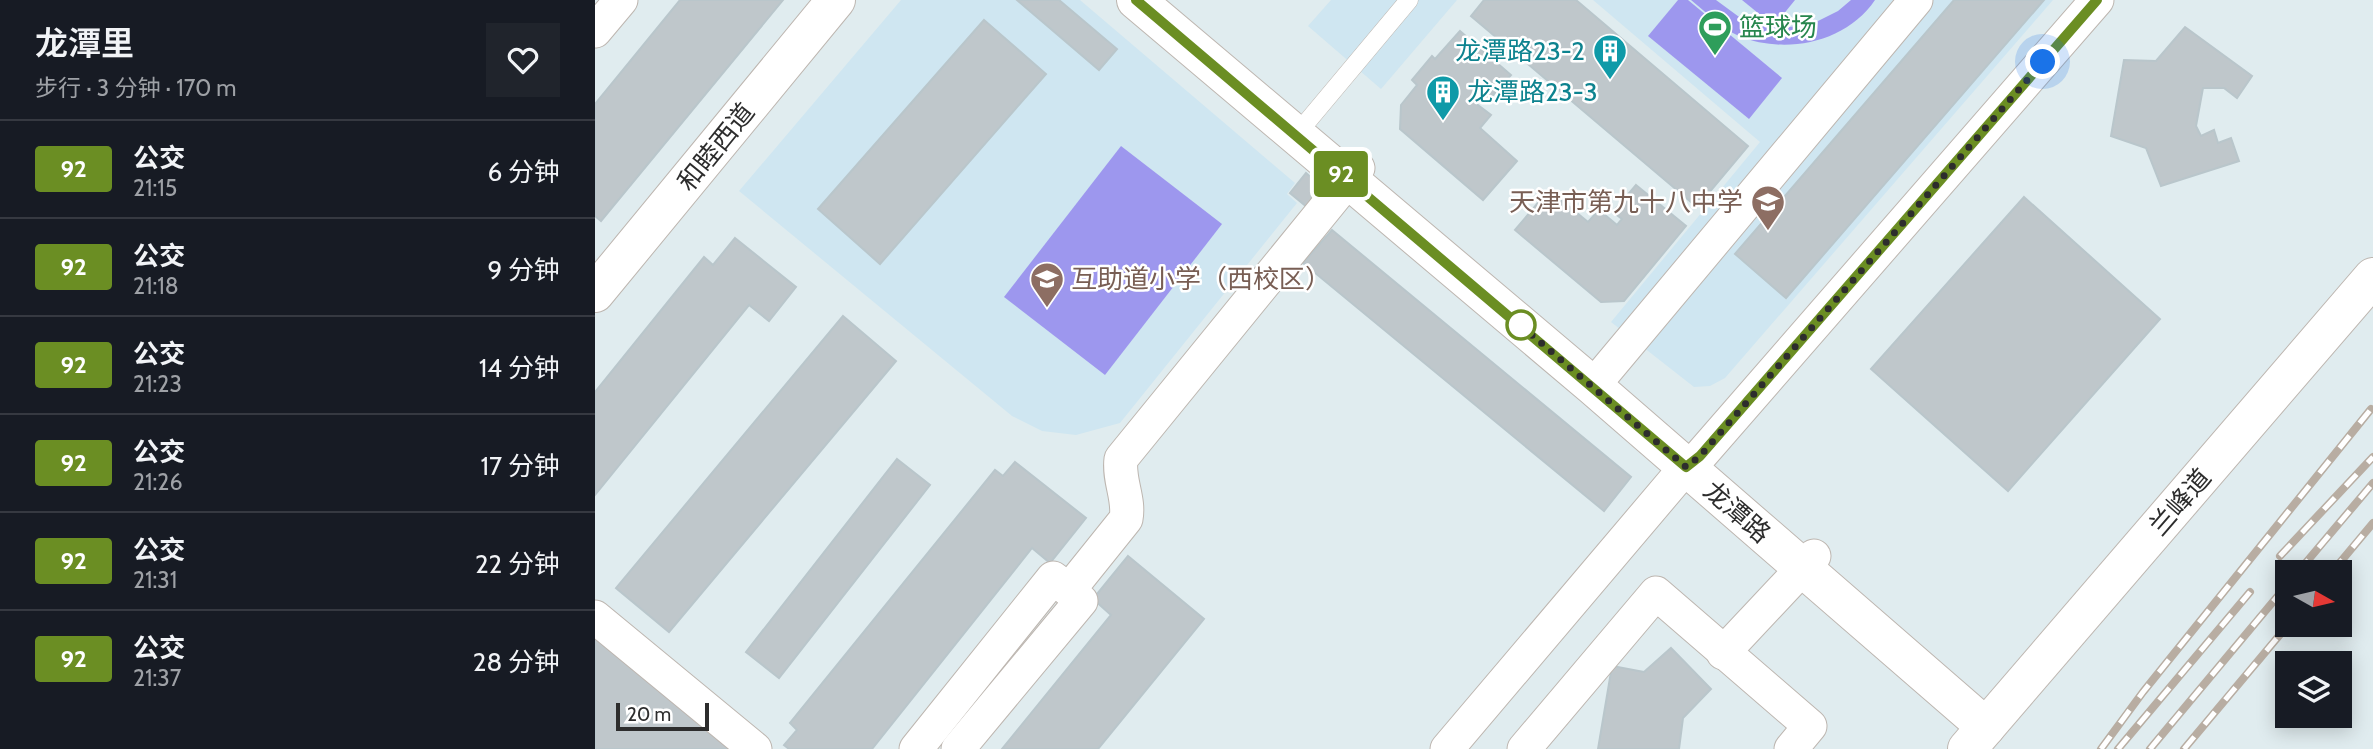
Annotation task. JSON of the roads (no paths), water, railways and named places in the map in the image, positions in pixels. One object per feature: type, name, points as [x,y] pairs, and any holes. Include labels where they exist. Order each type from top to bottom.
[{"type":"street","points":[[595,31],[621,0]]},
{"type":"street","name":"和睦西道","points":[[595,293],[836,0]]},
{"type":"street","name":"龙潭路","points":[[1136,0],[1302,129]]},
{"type":"street","name":"龙潭路","points":[[1161,0],[1353,174],[1692,457],[1984,730]]},
{"type":"street","points":[[1599,380],[1916,0]]},
{"type":"street","points":[[1447,749],[2073,0]]},
{"type":"street","points":[[1692,457],[2098,0]]},
{"type":"street","points":[[1069,590],[1126,519],[1128,508],[1119,472],[1121,459],[1353,174]]},
{"type":"street","name":"兰峰道","points":[[1984,730],[2373,277]]},
{"type":"street","points":[[1723,653],[1808,563]]},
{"type":"street","points":[[916,749],[1053,578],[1081,601],[958,749]]},
{"type":"street","points":[[1524,749],[1656,593],[1810,726],[1791,749]]},
{"type":"street","points":[[595,617],[755,749]]},
{"type":"lane","points":[[1302,129],[1409,0]]},
{"type":"railway","points":[[2101,749],[2143,692],[2371,409]]},
{"type":"railway","points":[[2280,556],[2373,457]]},
{"type":"railway","points":[[2308,560],[2373,483]]},
{"type":"railway","points":[[2342,560],[2373,523]]},
{"type":"railway","points":[[2118,749],[2250,592]]},
{"type":"railway","points":[[2150,749],[2275,599]]},
{"type":"railway","points":[[2184,749],[2278,637]]},
{"type":"place","name":"篮球场","points":[[1715,57]]},
{"type":"place","name":"龙潭路23-2","points":[[1610,81]]},
{"type":"place","name":"龙潭路23-3","points":[[1443,122]]},
{"type":"place","name":"天津市第九十八中学","points":[[1768,232]]},
{"type":"place","name":"互助道小学（西校区）","points":[[1047,309]]}]
